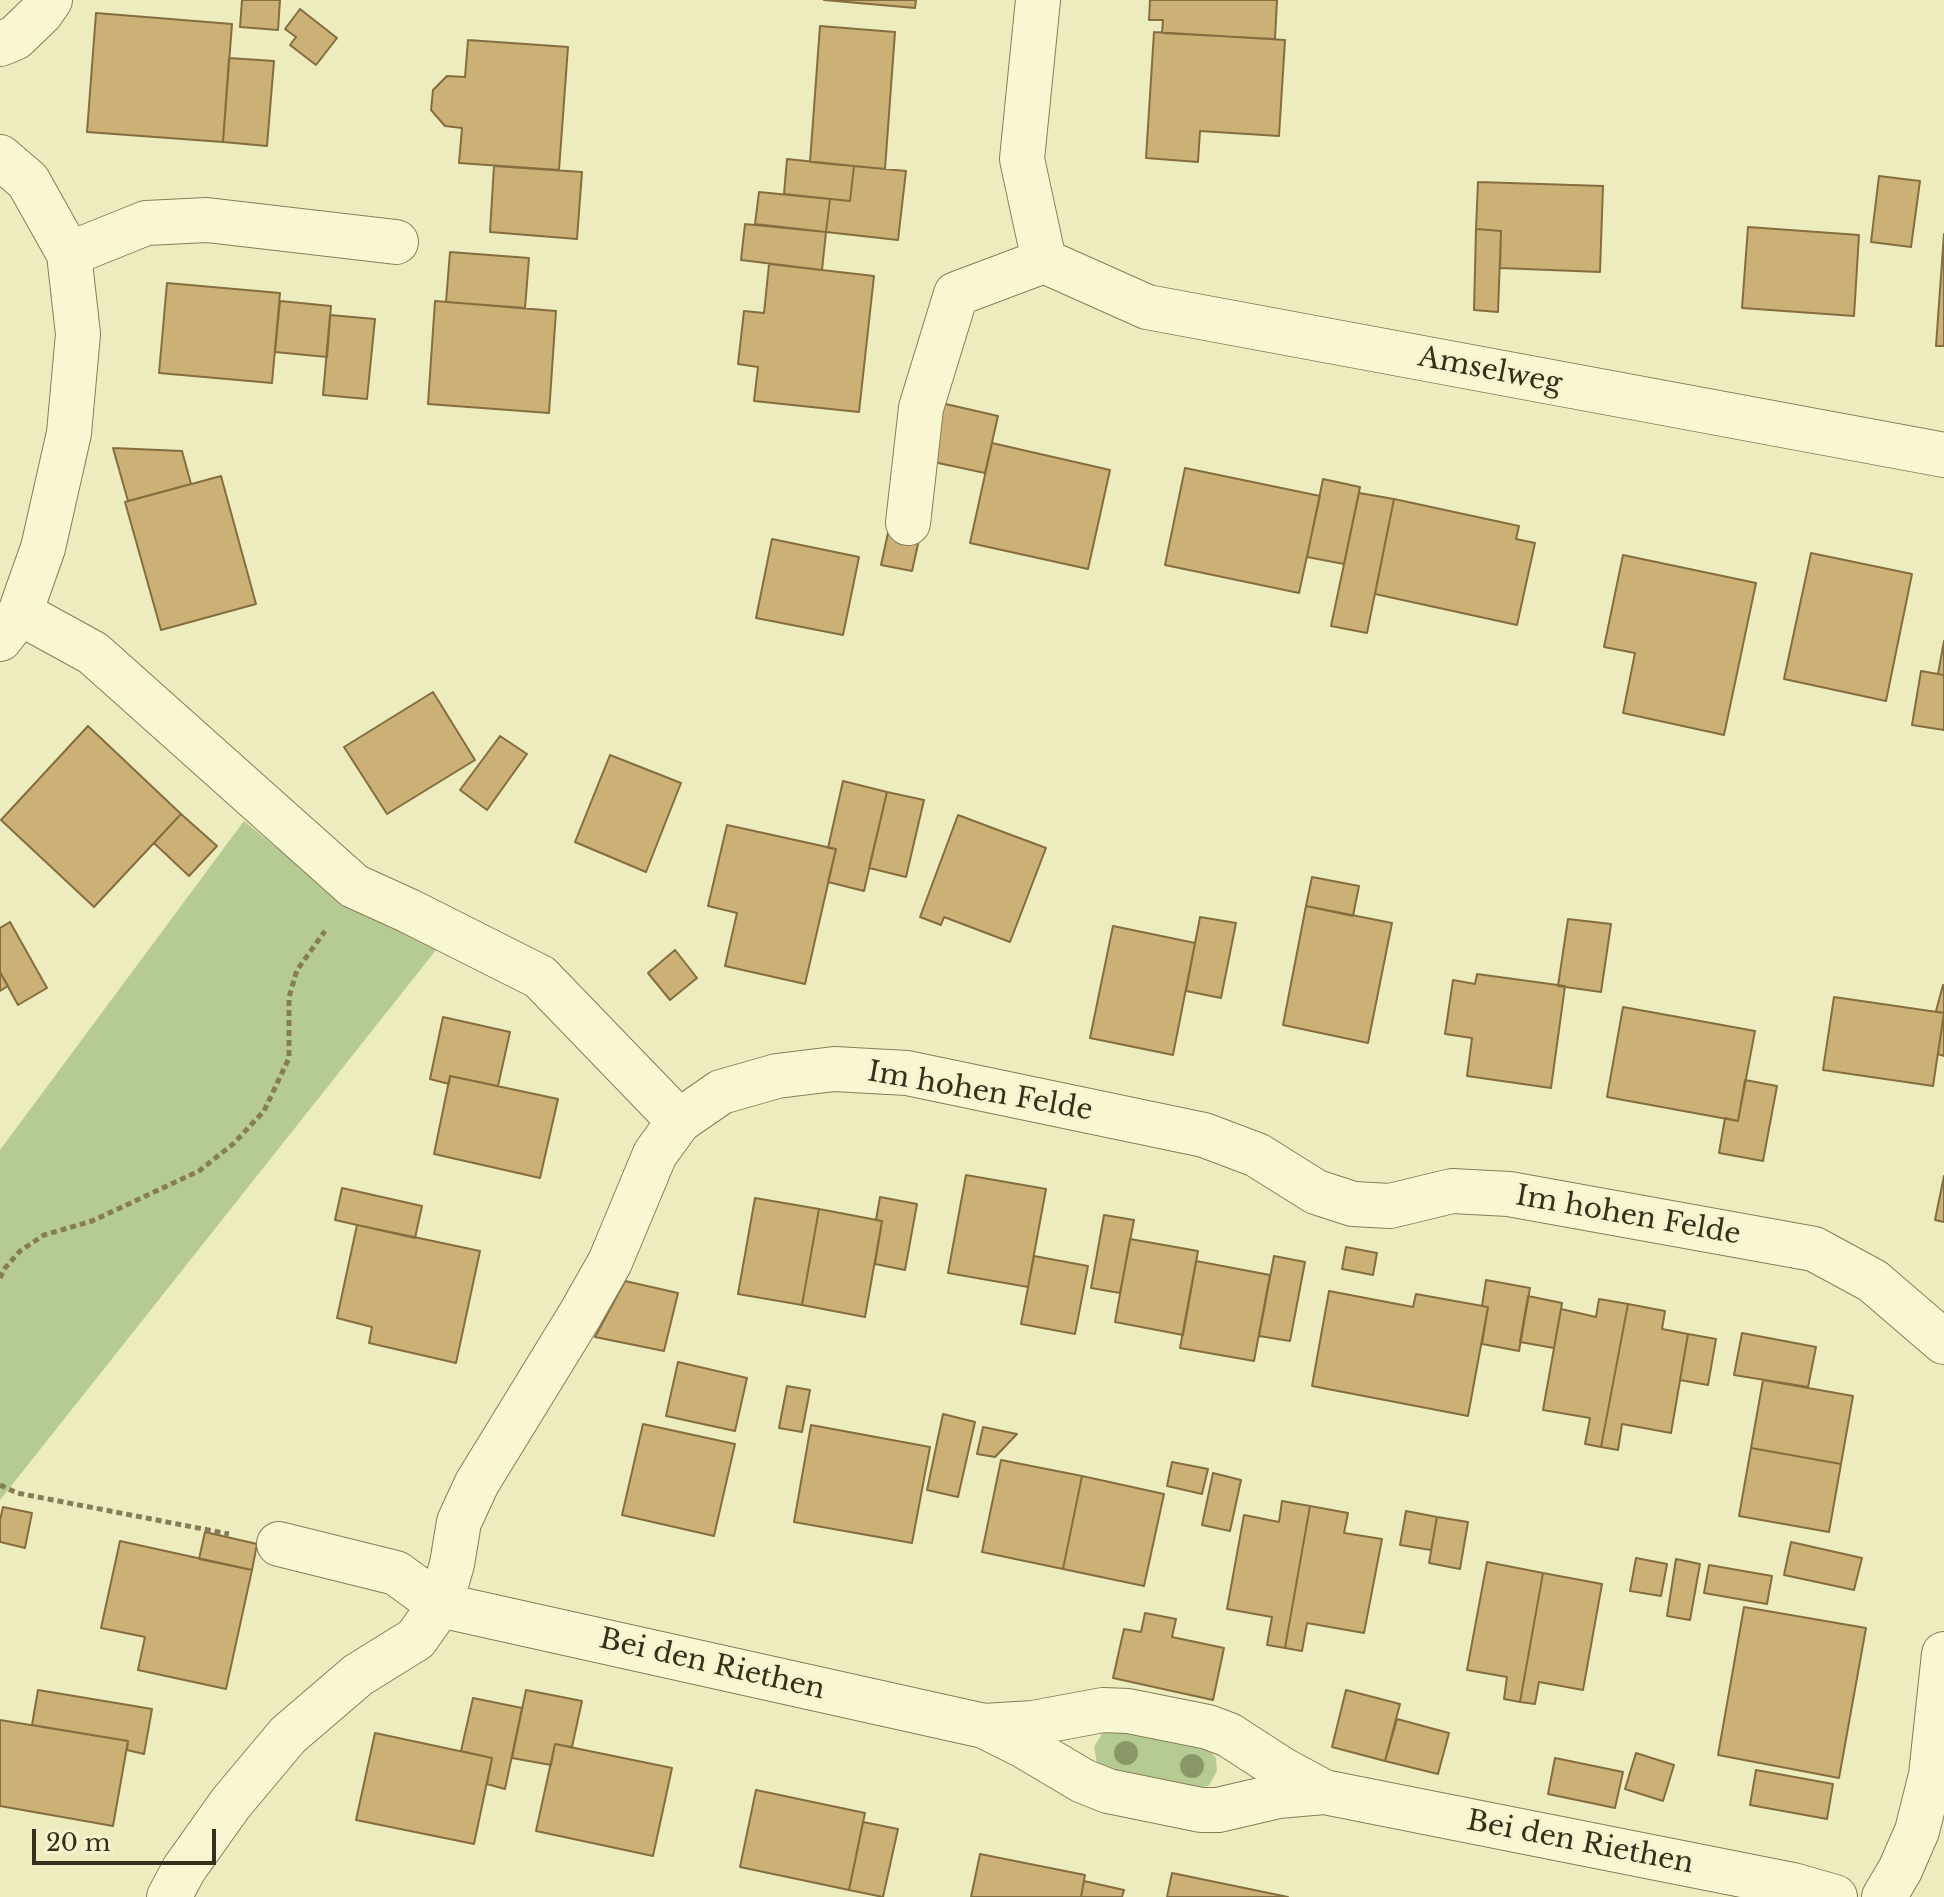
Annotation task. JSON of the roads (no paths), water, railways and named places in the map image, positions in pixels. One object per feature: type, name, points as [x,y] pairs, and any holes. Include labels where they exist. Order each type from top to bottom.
[{"type":"street","points":[[0,44],[15,38],[50,0]]},
{"type":"street","points":[[908,523],[921,408],[956,294],[1044,261],[1022,159],[1038,0]]},
{"type":"street","points":[[0,157],[28,181],[69,254],[78,334],[69,433],[43,548],[10,626],[93,653],[354,886],[540,977],[679,1121]]},
{"type":"street","points":[[69,254],[146,223],[207,220],[396,242]]},
{"type":"street","name":"Amselweg","points":[[1044,261],[1147,307],[1944,455]]},
{"type":"street","name":"Im hohen Felde","points":[[169,1897],[184,1869],[231,1803],[288,1735],[358,1675],[416,1639],[440,1605],[452,1564],[459,1522],[477,1483],[603,1275],[655,1154],[679,1121],[721,1092],[777,1076],[834,1069],[907,1073],[1204,1135],[1257,1155],[1316,1192],[1353,1204],[1390,1206],[1452,1191],[1509,1194],[1814,1249],[1873,1281],[1944,1342]]},
{"type":"street","points":[[279,1544],[396,1573],[440,1605]]},
{"type":"street","name":"Bei den Riethen","points":[[440,1605],[984,1726],[1083,1781],[1108,1791],[1201,1810],[1218,1810],[1278,1796],[1324,1792],[1793,1885],[1835,1897]]},
{"type":"street","points":[[1884,1897],[1917,1831],[1931,1775],[1944,1654]]},
{"type":"street","name":"Bei den Riethen","points":[[984,1726],[1033,1723],[1103,1710],[1141,1713],[1208,1727],[1229,1735],[1324,1792]]}]
